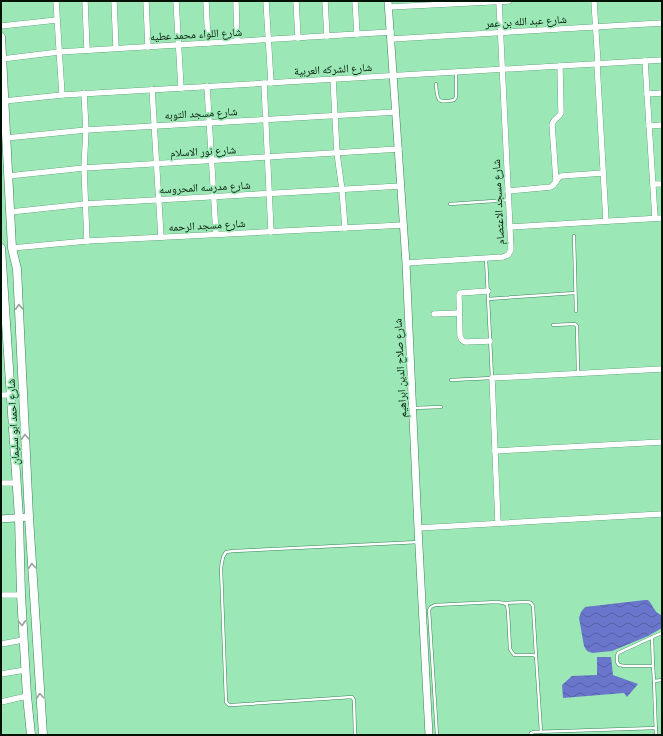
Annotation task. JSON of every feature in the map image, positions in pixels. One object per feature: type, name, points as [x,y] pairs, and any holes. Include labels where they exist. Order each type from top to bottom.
[{"type":"main road","name":"شارع احمد ابو سليمان","points":[[1,37],[5,142],[12,248],[17,269],[28,517],[43,735]]},
{"type":"main road","name":"شارع احمد ابو سليمان","points":[[1,248],[4,336],[11,395],[17,483],[20,595],[31,735]]},
{"type":"main road","points":[[2,273],[17,269]]},
{"type":"main road","points":[[28,712],[41,712]]},
{"type":"street","points":[[56,1],[62,94]]},
{"type":"street","points":[[85,1],[87,50]]},
{"type":"street","points":[[114,1],[116,48]]},
{"type":"street","points":[[146,1],[148,47]]},
{"type":"street","points":[[176,1],[181,88]]},
{"type":"street","points":[[206,1],[208,43]]},
{"type":"street","points":[[236,1],[237,41]]},
{"type":"street","points":[[266,1],[268,40],[266,119],[271,232]]},
{"type":"street","points":[[296,1],[298,38]]},
{"type":"street","points":[[325,1],[327,36]]},
{"type":"street","points":[[355,1],[357,34]]},
{"type":"street","name":"شارع مسجد الاعتصام","points":[[406,263],[503,257],[510,253],[500,1]]},
{"type":"street","points":[[389,4],[509,1]]},
{"type":"street","points":[[594,1],[606,221]]},
{"type":"street","name":"شارع صلاح الدين ابراهيم","points":[[389,4],[404,225],[429,735]]},
{"type":"street","points":[[1,26],[57,20]]},
{"type":"street","name":"شارع عبد الله بن عمر","points":[[391,36],[501,33],[662,24]]},
{"type":"street","name":"شارع اللواء محمد عطيه","points":[[2,59],[59,52],[116,48],[357,34],[391,36]]},
{"type":"street","name":"شارع الشركه العربية","points":[[4,101],[62,94],[662,60]]},
{"type":"street","points":[[645,61],[655,218]]},
{"type":"street","points":[[556,181],[552,124],[554,120],[562,113],[560,66]]},
{"type":"street","points":[[333,79],[337,153],[346,228]]},
{"type":"street","points":[[207,86],[216,234]]},
{"type":"street","points":[[152,89],[161,237]]},
{"type":"street","points":[[84,93],[86,130],[84,168],[87,241]]},
{"type":"street","points":[[647,94],[662,93]]},
{"type":"street","name":"شارع مسجد التوبه","points":[[5,142],[86,130],[396,112]]},
{"type":"street","points":[[649,126],[662,125]]},
{"type":"street","name":"شارع نور الاسلام","points":[[8,176],[84,168],[399,149]]},
{"type":"street","points":[[508,191],[548,188],[553,186],[561,176],[603,173]]},
{"type":"street","points":[[653,184],[662,184]]},
{"type":"street","name":"شارع مدرسه المحروسه","points":[[10,212],[85,204],[401,186]]},
{"type":"street","points":[[510,227],[662,218]]},
{"type":"street","name":"شارع مسجد الرحمه","points":[[12,248],[87,241],[404,225]]},
{"type":"street","points":[[488,291],[460,293],[458,295],[460,336],[462,340],[466,342],[490,341]]},
{"type":"street","points":[[434,314],[459,313]]},
{"type":"street","points":[[498,523],[492,378],[662,369]]},
{"type":"street","points":[[1,395],[23,395]]},
{"type":"street","points":[[495,451],[662,442]]},
{"type":"street","points":[[1,483],[17,483]]},
{"type":"street","points":[[418,528],[662,514]]},
{"type":"street","points":[[1,519],[28,517]]},
{"type":"street","points":[[1,595],[20,595]]},
{"type":"street","points":[[1,644],[23,640]]},
{"type":"street","points":[[1,674],[25,670]]},
{"type":"street","points":[[1,702],[27,696]]},
{"type":"lane","points":[[436,84],[437,97],[439,100],[454,100],[456,97],[456,72]]},
{"type":"lane","points":[[450,204],[509,200]]},
{"type":"lane","points":[[574,236],[576,311]]},
{"type":"lane","points":[[451,380],[492,378],[486,258]]},
{"type":"lane","points":[[488,299],[575,293]]},
{"type":"lane","points":[[553,325],[574,324],[576,326],[578,374]]},
{"type":"lane","points":[[413,408],[441,406]]},
{"type":"lane","points":[[355,735],[354,700],[352,697],[232,705],[229,705],[226,702],[222,568],[223,557],[226,552],[233,551],[419,542]]},
{"type":"lane","points":[[437,735],[429,610],[431,607],[435,605],[528,602],[532,603],[533,606],[541,732]]},
{"type":"lane","points":[[504,603],[507,605],[508,611],[510,649],[514,655],[536,656]]},
{"type":"lane","points":[[653,666],[624,666],[619,665],[616,660],[618,654],[662,633]]},
{"type":"lane","points":[[652,637],[656,735]]},
{"type":"lane","points":[[654,681],[662,680]]},
{"type":"lane","points":[[530,735],[534,732],[656,728]]},
{"type":"water","points":[[648,600],[656,611],[662,615],[662,628],[648,636],[612,651],[592,653],[587,651],[584,646],[579,618],[585,607]]},
{"type":"water","points":[[597,657],[611,657],[613,675],[638,684],[627,697],[624,693],[563,698],[562,685],[572,676],[597,675]]}]
